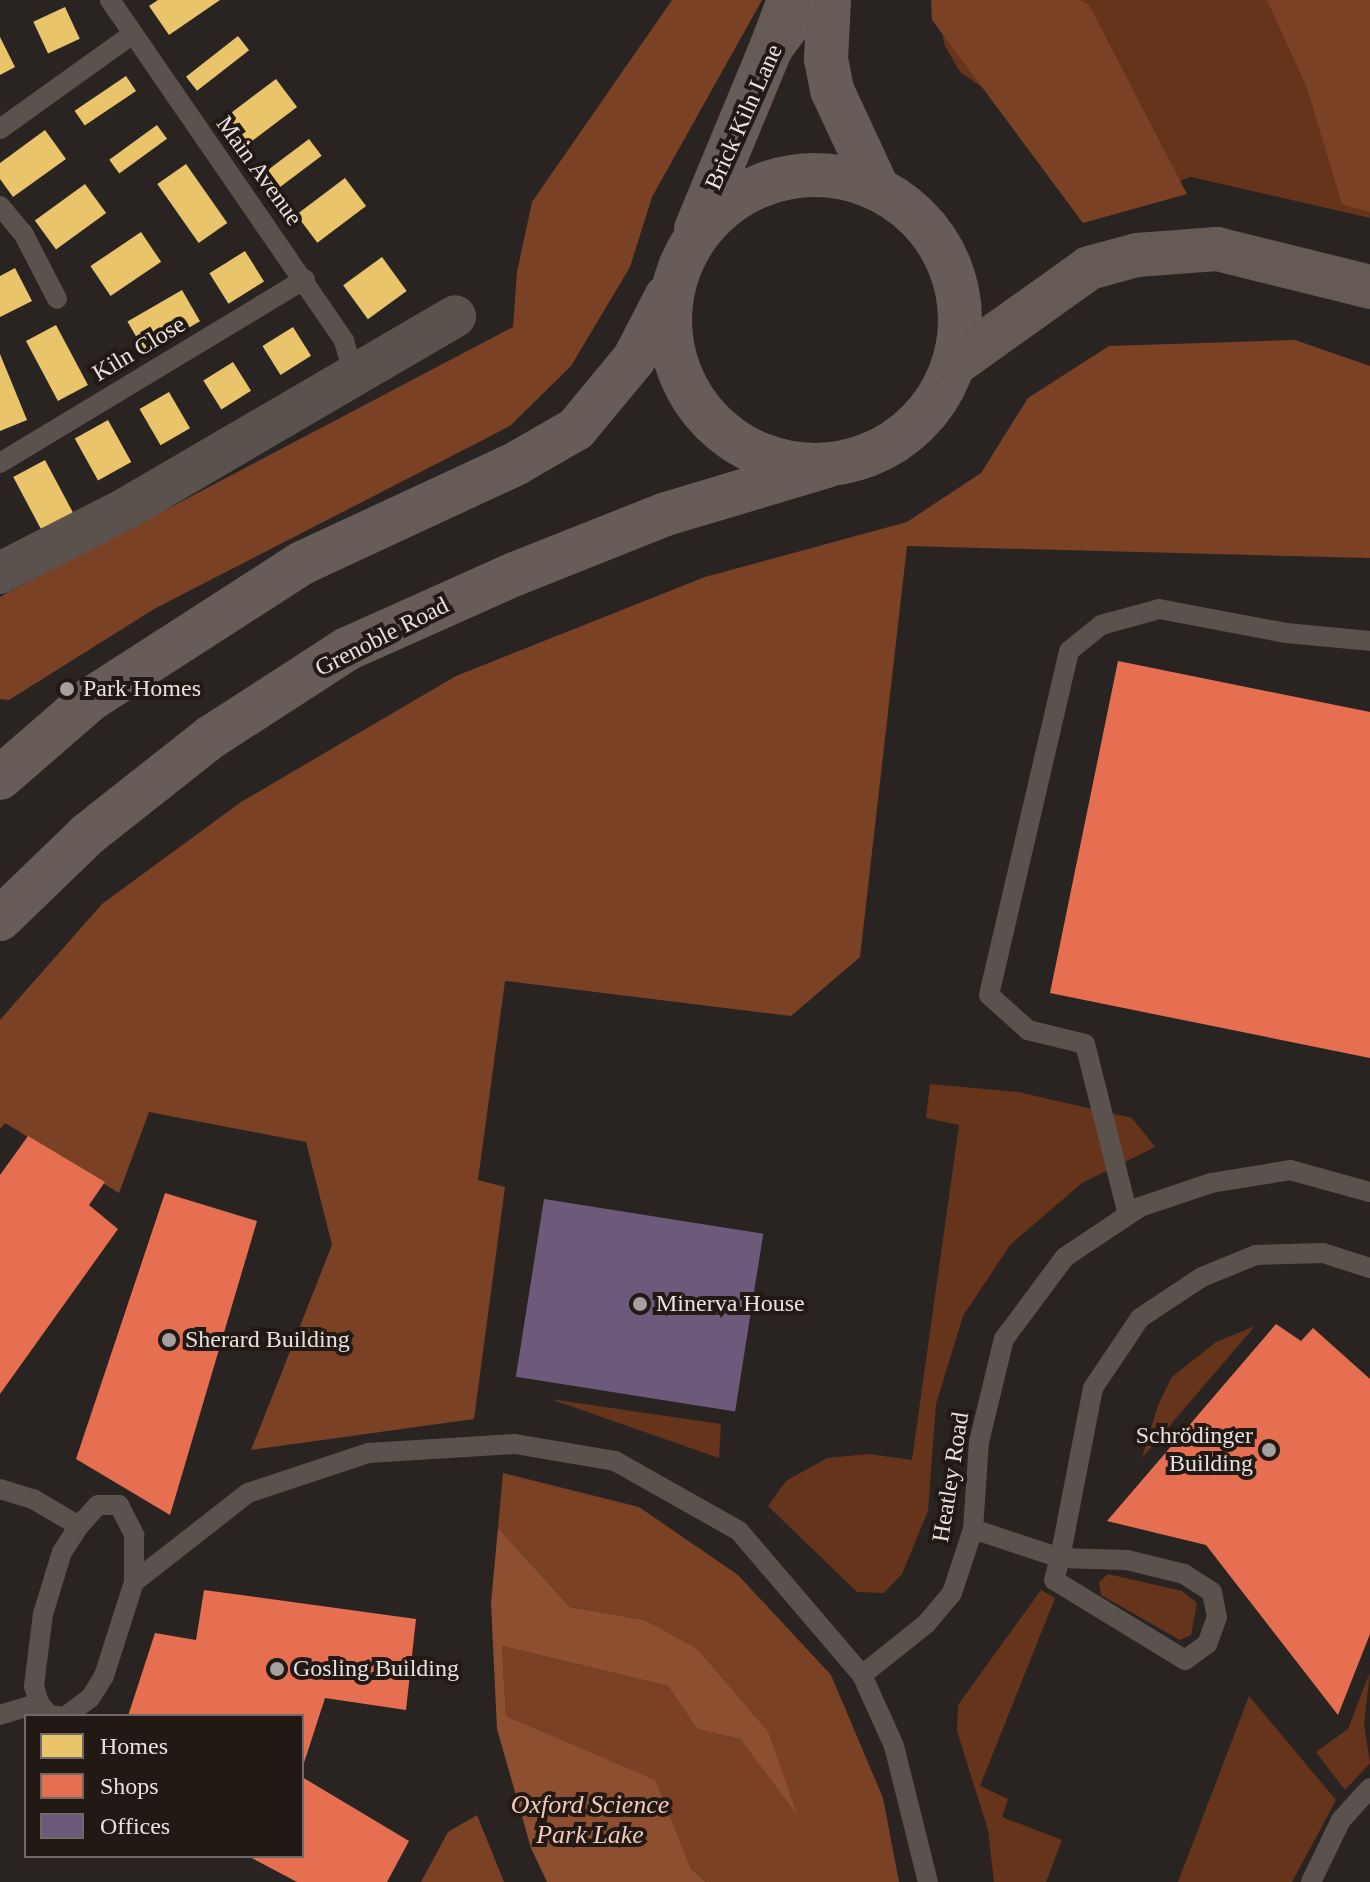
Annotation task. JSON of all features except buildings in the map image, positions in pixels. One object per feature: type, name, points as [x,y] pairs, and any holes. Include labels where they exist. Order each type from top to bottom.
[{"type":"main road","points":[[771,48],[789,0]]},
{"type":"main road","points":[[956,363],[1089,268],[1137,255],[1217,249],[1370,287]]},
{"type":"street","name":"Brick Kiln Lane","points":[[671,287],[771,48],[806,0]]},
{"type":"street","points":[[829,0],[826,59],[832,90],[877,187]]},
{"type":"street","points":[[671,287],[669,341],[687,393],[714,425],[772,461],[827,466],[870,456],[908,434],[937,402],[956,363],[961,311],[949,260],[920,217],[877,187],[827,174],[775,179],[728,201],[692,239]]},
{"type":"street","points":[[0,778],[18,745],[302,563],[517,463],[576,429],[634,359],[671,287]]},
{"type":"street","points":[[0,573],[127,508],[455,316]]},
{"type":"street","name":"Grenoble Road","points":[[0,919],[88,834],[211,737],[347,649],[515,574],[666,514],[827,466]]},
{"type":"lane","name":"Main Avenue","points":[[110,0],[130,36],[305,279],[344,341],[349,358],[347,379]]},
{"type":"lane","points":[[0,129],[130,36]]},
{"type":"lane","points":[[0,206],[23,233],[57,299]]},
{"type":"lane","name":"Kiln Close","points":[[0,463],[305,279]]},
{"type":"lane","points":[[1128,1215],[1085,1044],[1028,1030],[989,995],[1069,651],[1101,625],[1159,609],[1286,633],[1370,641]]},
{"type":"lane","name":"Heatley Road","points":[[862,1675],[926,1624],[952,1593],[973,1529],[979,1442],[1004,1339],[1065,1257],[1128,1215],[1211,1183],[1290,1170],[1370,1192]]},
{"type":"lane","points":[[973,1529],[1060,1558],[1127,1560],[1184,1574],[1212,1592],[1217,1617],[1207,1644],[1185,1660],[1054,1580],[1060,1558],[1093,1388],[1140,1318],[1202,1277],[1256,1255],[1323,1253],[1370,1268]]},
{"type":"lane","points":[[134,1582],[248,1493],[368,1453],[515,1444],[615,1461],[739,1531],[862,1675],[894,1746],[928,1882]]},
{"type":"lane","points":[[0,1489],[33,1499],[79,1526]]},
{"type":"lane","points":[[48,1714],[39,1703],[34,1666],[43,1614],[62,1552],[98,1505],[119,1505],[126,1512],[134,1535],[134,1582],[104,1676],[90,1698],[69,1714]]},
{"type":"lane","points":[[0,1715],[39,1703]]},
{"type":"lane","points":[[1311,1882],[1341,1820],[1370,1788]]},
{"type":"shaded area","points":[[672,0],[762,0],[652,197],[630,267],[571,366],[510,426],[154,609],[9,700],[0,699],[0,597],[513,327],[517,272],[532,202]]},
{"type":"shaded area","points":[[931,0],[1080,0],[1089,5],[1187,194],[1083,223],[932,20]]},
{"type":"shaded area","points":[[935,0],[1369,0],[1370,218],[1191,177],[1081,216],[1024,116],[960,72],[945,46]]},
{"type":"shaded area","points":[[1267,0],[1370,0],[1370,212],[1342,204],[1307,88]]},
{"type":"shaded area","points":[[1295,340],[1370,366],[1370,558],[907,546],[860,957],[791,1016],[505,981],[478,1180],[505,1187],[474,1419],[251,1450],[332,1245],[306,1142],[149,1112],[119,1193],[5,1123],[0,1129],[0,1020],[102,904],[241,802],[456,676],[705,577],[907,522],[981,473],[1028,398],[1109,346]]},
{"type":"shaded area","points":[[930,1084],[1018,1092],[1132,1118],[1155,1147],[1082,1183],[1010,1245],[963,1316],[936,1404],[928,1511],[902,1574],[884,1593],[857,1592],[768,1506],[786,1481],[827,1458],[869,1454],[912,1460],[959,1125],[926,1118]]},
{"type":"shaded area","points":[[1255,1326],[1142,1458],[1158,1405],[1172,1377],[1216,1342]]},
{"type":"shaded area","points":[[550,1399],[721,1424],[719,1458]]},
{"type":"shaded area","points":[[503,1473],[639,1507],[738,1575],[831,1675],[883,1798],[899,1882],[706,1882],[691,1869],[654,1780],[506,1716],[502,1646],[668,1686],[697,1729],[740,1739],[795,1812],[769,1733],[644,1620],[570,1607],[498,1528]]},
{"type":"shaded area","points":[[1108,1574],[1182,1591],[1197,1603],[1191,1635],[1180,1640],[1101,1595],[1099,1582]]},
{"type":"shaded area","points":[[1041,1590],[1055,1598],[980,1786],[1008,1799],[1002,1817],[1062,1840],[1046,1882],[994,1882],[988,1830],[957,1731],[958,1705]]},
{"type":"shaded area","points":[[1370,1672],[1364,1724],[1370,1763],[1345,1790],[1316,1752],[1348,1729]]},
{"type":"shaded area","points":[[1249,1696],[1336,1800],[1292,1882],[1178,1882]]},
{"type":"shaded area","points":[[477,1815],[504,1882],[421,1882],[448,1832]]},
{"type":"water","name":"Oxford Science Park Lake","points":[[498,1528],[570,1607],[644,1620],[697,1649],[769,1733],[797,1815],[740,1739],[697,1729],[668,1686],[502,1646],[506,1716],[655,1780],[691,1869],[706,1882],[547,1882],[531,1848],[497,1729],[491,1603]]},
{"type":"place","name":"Park Homes","points":[[67,689]]},
{"type":"place","name":"Minerva House","points":[[640,1304]]},
{"type":"place","name":"Sherard Building","points":[[169,1340]]},
{"type":"place","name":"Schrödinger Building","points":[[1269,1450]]},
{"type":"place","name":"Gosling Building","points":[[277,1669]]}]
